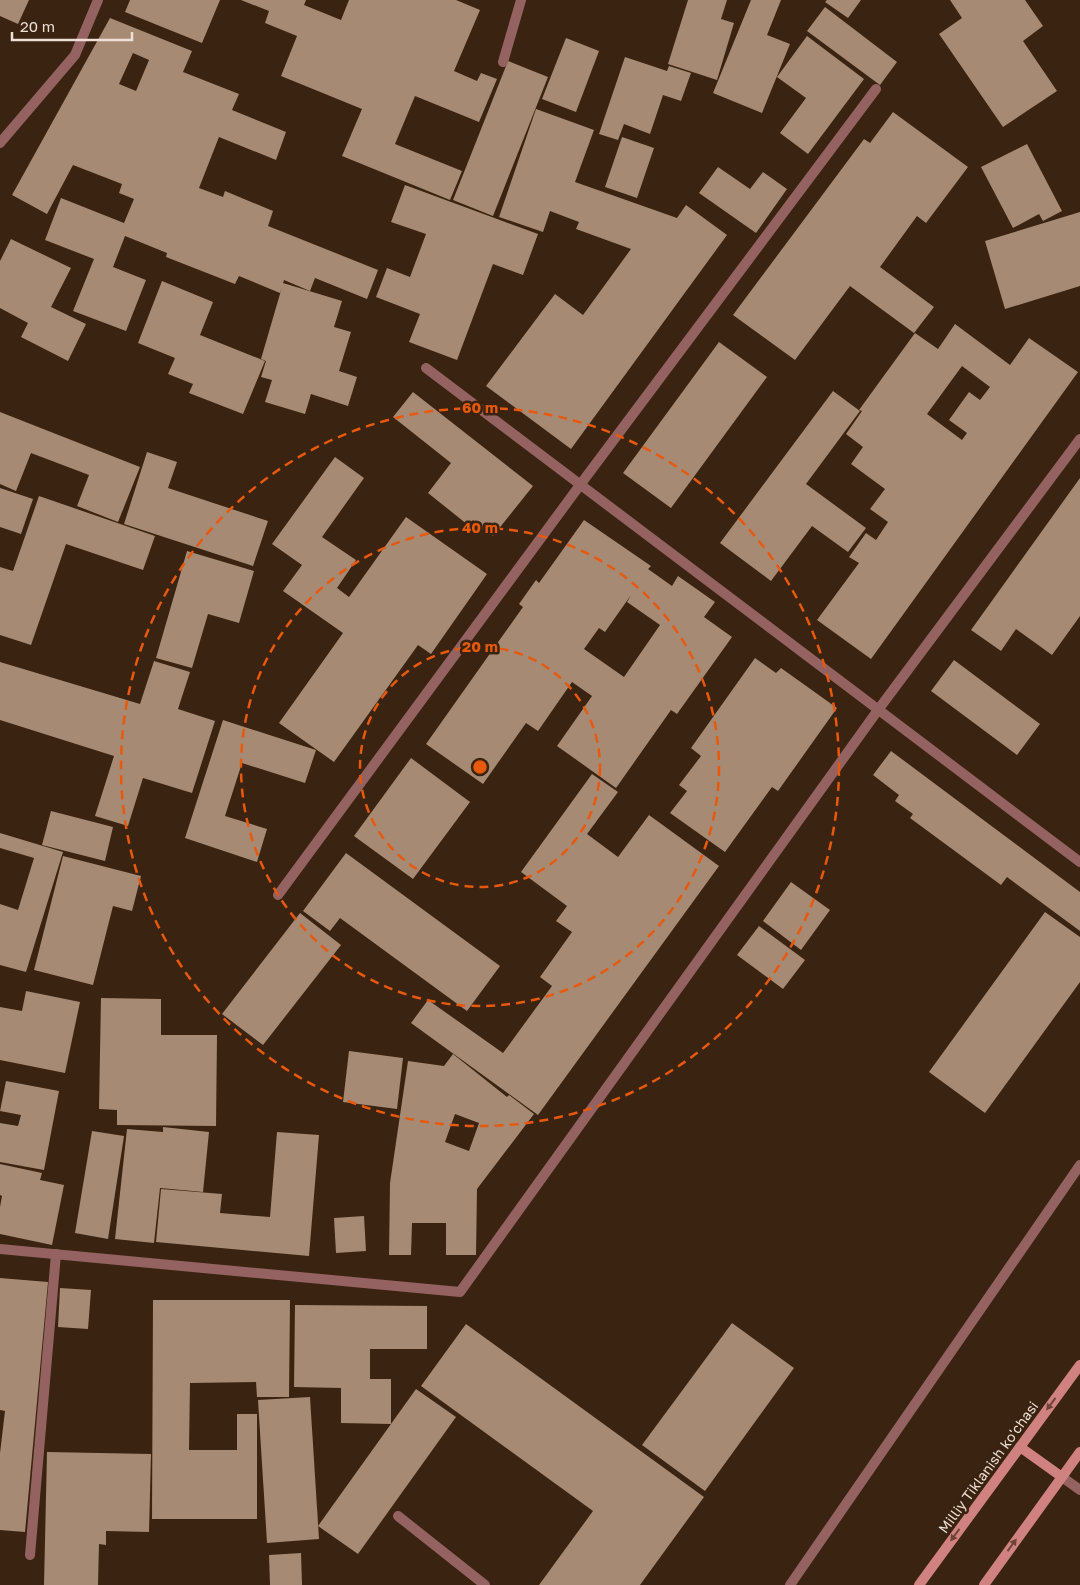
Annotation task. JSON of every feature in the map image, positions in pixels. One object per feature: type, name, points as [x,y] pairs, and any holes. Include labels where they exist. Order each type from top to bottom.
[{"type":"main road","name":"Milliy Tiklanish ko'chasi","points":[[919,1585],[1080,1365]]},
{"type":"main road","points":[[1020,1447],[1062,1477]]},
{"type":"main road","points":[[984,1585],[1080,1452]]},
{"type":"street","points":[[0,143],[75,55],[98,0]]},
{"type":"street","points":[[503,62],[521,0]]},
{"type":"street","points":[[278,896],[580,485],[876,89]]},
{"type":"street","points":[[426,368],[1080,862]]},
{"type":"street","points":[[0,1249],[460,1292],[878,710],[1080,439]]},
{"type":"street","points":[[790,1585],[1080,1165]]},
{"type":"street","points":[[30,1555],[56,1254]]},
{"type":"street","points":[[1062,1477],[1080,1490]]},
{"type":"street","points":[[398,1516],[485,1585]]},
{"type":"building","points":[[0,0],[29,0],[18,24],[0,16]]},
{"type":"building","points":[[130,0],[220,0],[202,43],[125,12]]},
{"type":"building","points":[[241,0],[306,0],[304,5],[341,20],[349,0],[456,0],[480,10],[454,71],[477,81],[481,73],[497,79],[479,122],[415,96],[395,144],[462,171],[450,200],[342,156],[362,109],[281,76],[297,36],[265,23],[269,11]]},
{"type":"building","points":[[688,0],[727,0],[721,19],[734,23],[717,80],[668,64]]},
{"type":"building","points":[[751,0],[781,0],[767,35],[790,44],[762,113],[713,93]]},
{"type":"building","points":[[827,0],[861,0],[848,18],[825,2]]},
{"type":"building","points":[[950,0],[1025,0],[1043,26],[1023,41],[1057,91],[1003,127],[939,34],[962,18]]},
{"type":"building","points":[[825,7],[897,62],[880,85],[807,31]]},
{"type":"building","points":[[110,18],[192,51],[183,72],[239,94],[232,110],[286,132],[276,160],[219,137],[199,188],[223,197],[225,191],[273,211],[268,226],[378,270],[367,299],[315,278],[310,291],[284,280],[283,283],[342,301],[334,327],[351,332],[339,371],[357,377],[348,406],[311,394],[305,414],[265,402],[272,380],[261,377],[266,361],[261,359],[282,287],[280,293],[239,276],[235,284],[166,257],[167,253],[125,236],[113,267],[146,280],[126,331],[73,311],[94,259],[45,240],[61,198],[124,223],[134,199],[119,193],[122,184],[73,165],[47,214],[12,195]],"holes":[[[133,53],[149,60],[136,91],[119,84]]]},
{"type":"building","points":[[807,36],[864,79],[808,154],[780,133],[806,98],[777,77]]},
{"type":"building","points":[[566,38],[599,51],[576,112],[542,99]]},
{"type":"building","points":[[625,57],[667,71],[669,66],[691,73],[681,101],[663,95],[650,134],[624,124],[618,140],[599,134]]},
{"type":"building","points":[[508,61],[548,77],[493,216],[453,200]]},
{"type":"building","points":[[536,109],[594,130],[575,182],[677,218],[686,205],[727,235],[571,449],[486,386],[555,294],[583,315],[631,249],[576,229],[579,222],[550,211],[543,232],[499,217]]},
{"type":"building","points":[[893,112],[968,167],[926,223],[917,216],[880,267],[934,307],[914,333],[850,286],[795,360],[733,315],[864,139],[870,143]]},
{"type":"building","points":[[622,137],[654,148],[637,198],[605,187]]},
{"type":"building","points":[[1027,144],[1062,211],[1043,221],[1039,214],[1013,228],[981,167]]},
{"type":"building","points":[[718,167],[750,189],[763,172],[787,189],[756,233],[699,193]]},
{"type":"building","points":[[405,185],[538,234],[523,275],[493,264],[457,360],[409,342],[420,314],[376,297],[387,268],[410,277],[426,234],[391,222]]},
{"type":"building","points":[[1080,212],[1080,286],[1005,309],[985,241]]},
{"type":"building","points":[[11,239],[71,268],[51,307],[86,324],[68,361],[21,337],[28,323],[0,308],[0,261]]},
{"type":"building","points":[[162,281],[213,302],[200,335],[265,361],[243,414],[189,393],[193,384],[168,374],[175,358],[138,343]]},
{"type":"building","points":[[955,324],[1010,365],[1029,338],[1078,372],[871,659],[817,620],[859,563],[849,557],[866,533],[876,540],[888,522],[870,509],[885,489],[851,464],[863,447],[846,434],[862,411],[859,410],[915,333],[938,349]],"holes":[[[962,366],[990,387],[980,400],[969,392],[949,420],[967,433],[962,440],[927,414]]]},
{"type":"building","points":[[719,342],[767,377],[671,508],[623,473]]},
{"type":"building","points":[[833,391],[860,411],[806,484],[866,528],[848,552],[812,526],[771,581],[720,543]]},
{"type":"building","points":[[413,392],[533,486],[493,536],[473,520],[468,525],[428,493],[451,463],[393,417]]},
{"type":"building","points":[[0,412],[140,467],[118,522],[77,506],[89,475],[31,453],[16,491],[0,484]]},
{"type":"building","points":[[147,452],[177,462],[168,488],[268,521],[253,566],[124,524]]},
{"type":"building","points":[[335,457],[364,478],[322,537],[356,560],[337,588],[349,597],[406,517],[487,574],[431,654],[418,645],[334,762],[279,723],[343,633],[283,591],[302,565],[272,544]]},
{"type":"building","points":[[1080,478],[1080,616],[1052,655],[1016,629],[1001,651],[971,630]]},
{"type":"building","points":[[0,488],[33,499],[21,534],[0,527]]},
{"type":"building","points":[[39,496],[155,536],[143,570],[66,544],[31,645],[0,635],[0,567],[13,571]]},
{"type":"building","points":[[584,520],[651,566],[648,569],[672,586],[678,576],[715,602],[704,617],[732,637],[677,714],[671,710],[616,788],[557,746],[592,696],[572,682],[538,731],[526,723],[483,784],[426,744],[523,607],[519,604],[536,580],[539,583]],"holes":[[[631,595],[627,602],[660,625],[624,677],[584,649],[599,628],[605,632]]]},
{"type":"building","points":[[187,551],[254,571],[239,623],[208,614],[192,668],[156,658]]},
{"type":"building","points":[[755,658],[776,673],[781,668],[837,708],[778,791],[772,787],[725,852],[670,813],[687,791],[679,785],[701,756],[691,748]]},
{"type":"building","points":[[954,660],[1040,724],[1017,755],[931,691]]},
{"type":"building","points":[[154,661],[190,672],[178,709],[215,721],[192,793],[143,778],[128,826],[95,816],[114,756],[0,720],[0,662],[140,704]]},
{"type":"building","points":[[223,720],[316,750],[305,783],[242,763],[225,816],[267,829],[257,862],[185,838]]},
{"type":"building","points":[[891,751],[1080,892],[1080,931],[1007,877],[1001,885],[910,818],[913,814],[895,801],[899,795],[873,775]]},
{"type":"building","points":[[411,758],[470,802],[413,879],[354,836]]},
{"type":"building","points":[[592,774],[618,792],[587,834],[618,857],[649,815],[719,866],[538,1115],[411,1023],[428,1000],[503,1053],[552,986],[540,977],[572,932],[556,921],[567,906],[521,872]]},
{"type":"building","points":[[51,811],[113,827],[105,861],[42,845]]},
{"type":"building","points":[[0,833],[63,852],[26,972],[0,965],[0,904],[18,910],[34,858],[0,848]]},
{"type":"building","points":[[346,853],[500,966],[467,1011],[340,918],[330,931],[303,911]]},
{"type":"building","points":[[63,856],[141,876],[132,911],[113,906],[93,985],[34,970]]},
{"type":"building","points":[[791,882],[830,910],[801,950],[763,921]]},
{"type":"building","points":[[1045,912],[1080,937],[1080,982],[985,1113],[929,1072]]},
{"type":"building","points":[[300,913],[341,945],[263,1045],[222,1014]]},
{"type":"building","points":[[759,926],[805,960],[783,989],[737,955]]},
{"type":"building","points":[[26,991],[80,1002],[65,1073],[0,1060],[0,1007],[22,1011]]},
{"type":"building","points":[[101,998],[161,999],[161,1035],[217,1035],[216,1126],[117,1125],[117,1110],[99,1109]]},
{"type":"building","points":[[349,1051],[403,1058],[397,1109],[343,1102]]},
{"type":"building","points":[[453,1054],[507,1097],[509,1095],[534,1114],[477,1189],[476,1255],[446,1255],[446,1223],[412,1223],[411,1255],[389,1255],[390,1183],[408,1061],[444,1066]],"holes":[[[455,1114],[479,1123],[469,1151],[445,1142]]]},
{"type":"building","points":[[6,1081],[59,1091],[44,1170],[0,1162],[0,1123],[18,1126],[21,1115],[0,1111]]},
{"type":"building","points":[[163,1127],[209,1132],[203,1192],[160,1188],[154,1243],[115,1239],[127,1129],[163,1132]]},
{"type":"building","points":[[92,1131],[124,1136],[108,1239],[75,1233]]},
{"type":"building","points":[[277,1132],[319,1135],[309,1256],[156,1242],[161,1189],[222,1194],[220,1213],[270,1217]]},
{"type":"building","points":[[0,1164],[42,1173],[40,1180],[64,1185],[52,1245],[0,1234],[2,1196],[0,1195]]},
{"type":"building","points":[[364,1216],[366,1251],[336,1253],[334,1218]]},
{"type":"building","points":[[0,1278],[48,1282],[25,1532],[0,1530],[0,1453],[5,1411],[0,1410]]},
{"type":"building","points":[[60,1288],[91,1290],[88,1329],[58,1327]]},
{"type":"building","points":[[153,1300],[290,1300],[289,1397],[257,1397],[256,1382],[190,1383],[189,1450],[237,1450],[237,1414],[257,1414],[257,1519],[152,1519]]},
{"type":"building","points":[[295,1305],[427,1306],[427,1349],[370,1349],[370,1379],[391,1379],[391,1424],[341,1423],[341,1388],[294,1387]]},
{"type":"building","points":[[732,1323],[794,1368],[705,1491],[642,1445]]},
{"type":"building","points":[[466,1324],[704,1497],[640,1585],[539,1585],[593,1511],[421,1386]]},
{"type":"building","points":[[416,1389],[456,1417],[358,1554],[318,1526]]},
{"type":"building","points":[[310,1397],[319,1539],[267,1543],[258,1400]]},
{"type":"building","points":[[47,1452],[151,1454],[149,1532],[106,1531],[106,1545],[99,1544],[98,1585],[44,1585]]},
{"type":"building","points":[[301,1553],[302,1585],[270,1585],[269,1555]]}]
